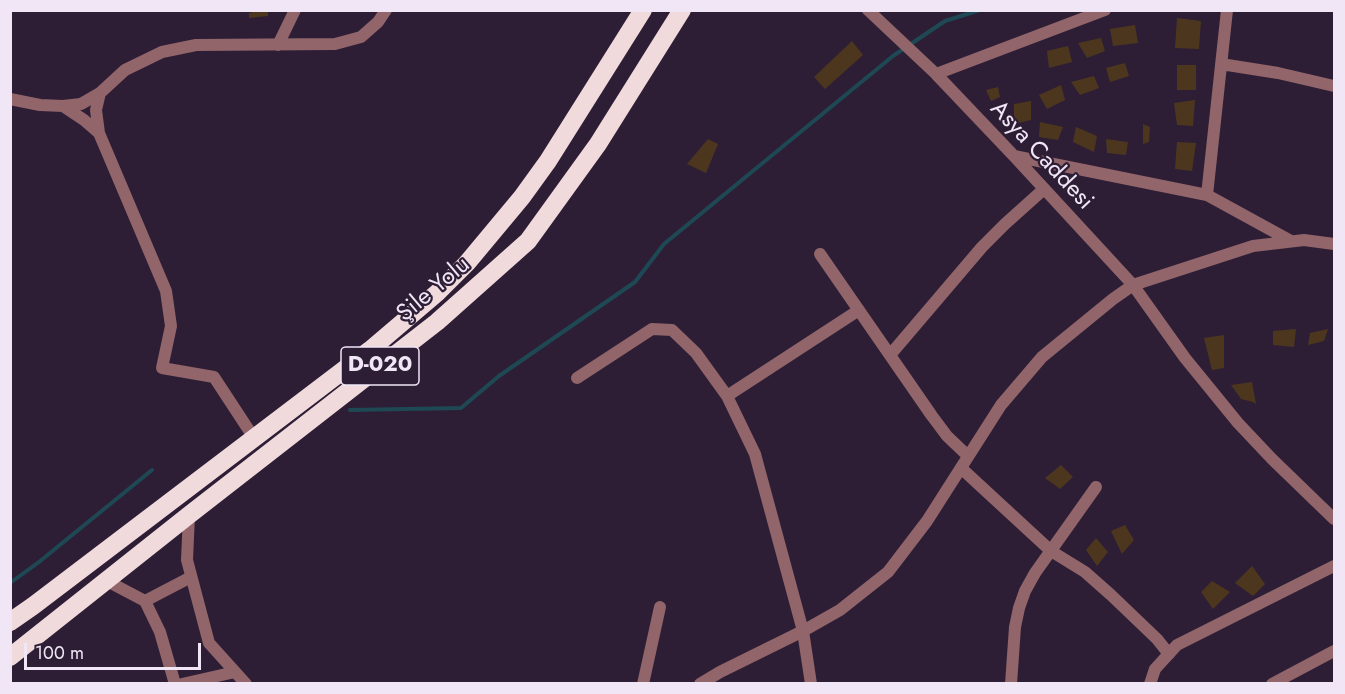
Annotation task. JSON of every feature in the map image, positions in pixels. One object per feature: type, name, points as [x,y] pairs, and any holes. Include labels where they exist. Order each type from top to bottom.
[{"type":"highway","name":"Şile Yolu","points":[[10,622],[370,350],[436,293],[467,263],[522,197],[548,161],[643,10]]},
{"type":"highway","name":"Şile Yolu","points":[[10,657],[437,322],[528,241],[598,144],[682,10]]},
{"type":"street","points":[[278,45],[295,10]]},
{"type":"street","points":[[10,99],[40,105],[81,104],[100,93],[124,70],[162,52],[196,45],[335,44],[361,37],[378,22],[386,10]]},
{"type":"street","name":"Asya Caddesi","points":[[868,10],[936,74],[1133,285],[1185,358],[1238,423],[1335,519]]},
{"type":"street","points":[[936,74],[1105,10]]},
{"type":"street","points":[[1207,195],[1227,10]]},
{"type":"street","points":[[1221,64],[1278,73],[1335,86]]},
{"type":"street","points":[[100,93],[96,110],[99,133],[166,291],[171,326],[162,368],[214,377],[254,438]]},
{"type":"street","points":[[63,106],[99,133]]},
{"type":"street","points":[[1014,156],[1207,195],[1291,241]]},
{"type":"street","points":[[890,355],[982,247],[1044,189]]},
{"type":"street","points":[[700,684],[840,610],[888,572],[927,521],[1001,405],[1042,357],[1113,298],[1133,285],[1253,246],[1304,240],[1335,244]]},
{"type":"street","points":[[820,254],[939,426],[968,456]]},
{"type":"street","points":[[727,396],[859,310]]},
{"type":"street","points":[[577,378],[652,329],[672,330],[696,352],[727,396],[755,454],[803,631],[811,684]]},
{"type":"street","points":[[961,468],[1052,551],[1085,572],[1111,595],[1157,639],[1169,654]]},
{"type":"street","points":[[1011,684],[1015,627],[1018,608],[1025,591],[1096,486]]},
{"type":"street","points":[[189,515],[187,560],[209,643],[246,684]]},
{"type":"street","points":[[1150,684],[1155,669],[1177,645],[1335,566]]},
{"type":"street","points":[[144,601],[191,577]]},
{"type":"street","points":[[107,580],[144,601],[160,632],[175,684]]},
{"type":"street","points":[[644,684],[660,607]]},
{"type":"street","points":[[1272,684],[1335,651]]},
{"type":"street","points":[[182,684],[235,672]]},
{"type":"building","points":[[268,10],[268,16],[249,18],[249,13]]},
{"type":"building","points":[[1177,18],[1201,21],[1199,49],[1175,48]]},
{"type":"building","points":[[1135,25],[1138,43],[1113,46],[1110,29]]},
{"type":"building","points":[[1101,38],[1105,51],[1087,58],[1078,43]]},
{"type":"building","points":[[852,41],[863,55],[825,89],[814,77]]},
{"type":"building","points":[[1068,46],[1072,62],[1049,68],[1047,51]]},
{"type":"building","points":[[1125,63],[1129,76],[1110,82],[1106,68]]},
{"type":"building","points":[[1177,65],[1196,65],[1196,90],[1177,90]]},
{"type":"building","points":[[1094,76],[1099,88],[1080,95],[1071,82]]},
{"type":"building","points":[[1061,85],[1065,100],[1047,109],[1039,95]]},
{"type":"building","points":[[998,87],[1000,97],[991,101],[986,90]]},
{"type":"building","points":[[1195,100],[1193,126],[1177,125],[1174,103]]},
{"type":"building","points":[[1031,101],[1031,120],[1014,124],[1014,104]]},
{"type":"building","points":[[1040,122],[1063,127],[1058,140],[1039,137]]},
{"type":"building","points":[[1143,124],[1150,127],[1149,142],[1143,144]]},
{"type":"building","points":[[1076,127],[1097,136],[1094,152],[1073,142]]},
{"type":"building","points":[[708,139],[718,144],[706,173],[687,164]]},
{"type":"building","points":[[1106,139],[1128,142],[1126,155],[1107,153]]},
{"type":"building","points":[[1177,142],[1196,143],[1192,171],[1175,169]]},
{"type":"building","points":[[1296,329],[1294,347],[1273,345],[1273,331]]},
{"type":"building","points":[[1328,329],[1324,341],[1308,345],[1310,333]]},
{"type":"building","points":[[1224,335],[1224,368],[1212,370],[1204,338]]},
{"type":"building","points":[[1252,382],[1256,404],[1241,399],[1231,385]]},
{"type":"building","points":[[1061,465],[1073,477],[1060,489],[1045,478]]},
{"type":"building","points":[[1125,525],[1134,540],[1122,554],[1111,531]]},
{"type":"building","points":[[1096,538],[1108,552],[1097,566],[1086,550]]},
{"type":"building","points":[[1252,566],[1265,584],[1253,596],[1235,583]]},
{"type":"building","points":[[1212,581],[1230,592],[1213,609],[1201,592]]},
{"type":"waterway","points":[[350,410],[461,408],[499,376],[635,282],[664,244],[893,56],[945,21],[980,10]]},
{"type":"waterway","points":[[10,583],[152,470]]}]
